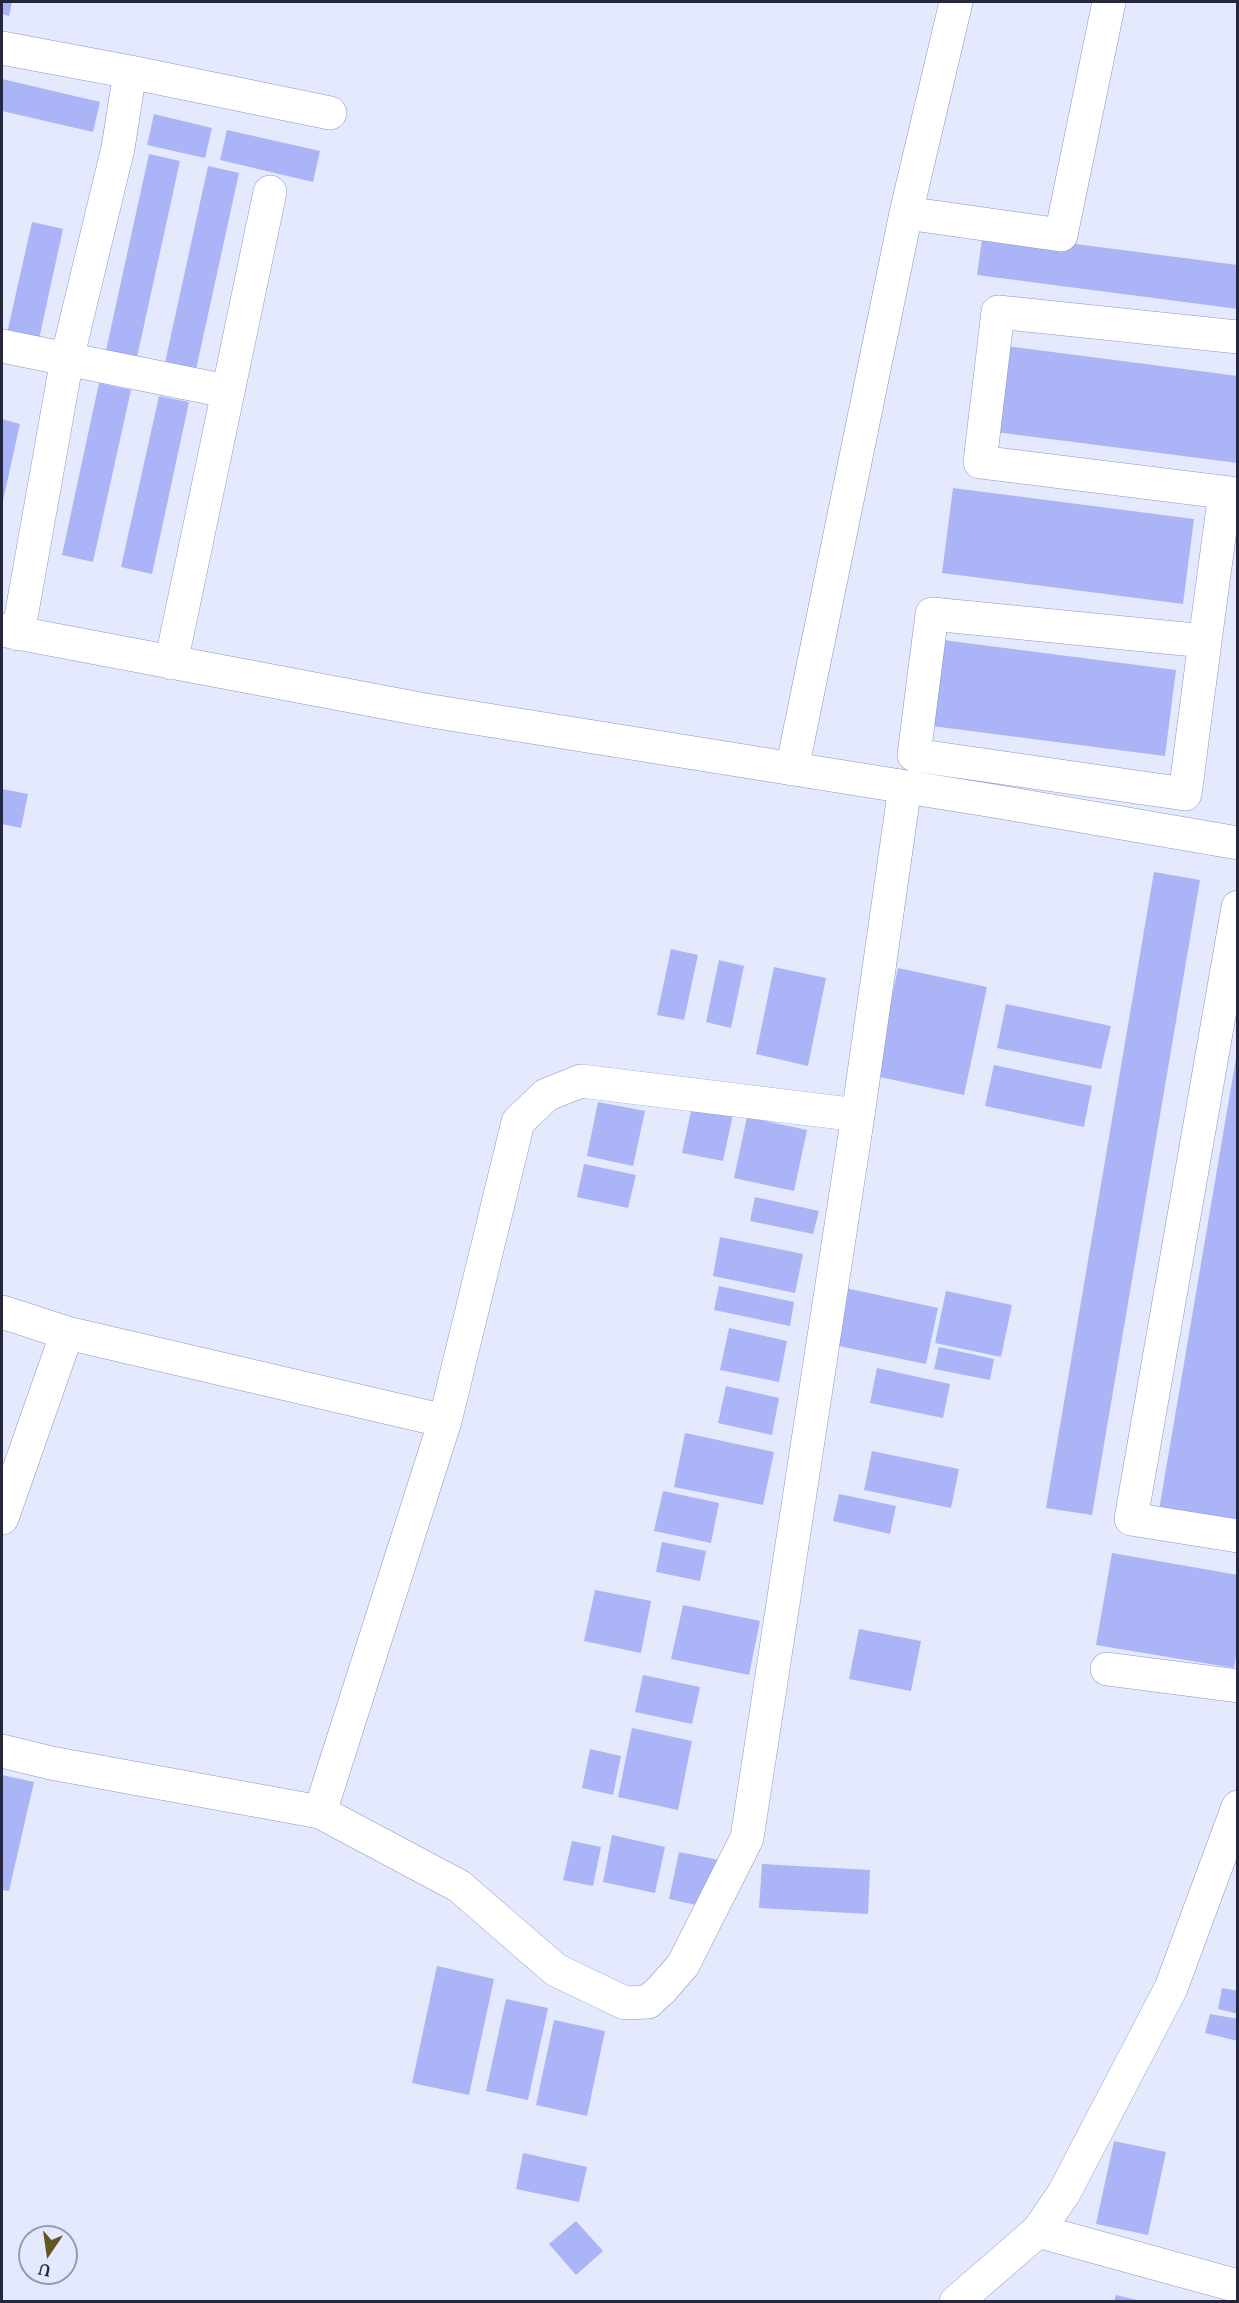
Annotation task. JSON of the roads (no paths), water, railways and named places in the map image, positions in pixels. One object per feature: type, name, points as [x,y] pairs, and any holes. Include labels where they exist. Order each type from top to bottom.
[{"type":"street","points":[[792,769],[906,213],[956,2]]},
{"type":"street","points":[[906,213],[1061,235],[1109,2]]},
{"type":"street","points":[[2,48],[330,113]]},
{"type":"street","points":[[130,72],[118,148],[67,359],[10,632],[425,710],[1238,843]]},
{"type":"street","points":[[171,663],[226,391],[270,192]]},
{"type":"street","points":[[1205,641],[932,614],[914,755],[1185,794],[1205,641],[1231,494],[981,462],[998,312],[1238,337]]},
{"type":"street","points":[[2,346],[226,391]]},
{"type":"street","points":[[2,1750],[51,1763],[321,1812],[459,1886],[556,1970],[626,2003],[648,2002],[683,1965],[747,1838],[858,1116],[905,788]]},
{"type":"street","points":[[1238,907],[1131,1519],[1238,1536]]},
{"type":"street","points":[[321,1812],[446,1421],[518,1122],[546,1095],[581,1081],[858,1116]]},
{"type":"street","points":[[2,1312],[67,1333],[446,1421]]},
{"type":"street","points":[[2,1518],[67,1333]]},
{"type":"street","points":[[1107,1669],[1238,1686]]},
{"type":"street","points":[[956,2301],[1038,2230],[1064,2193],[1172,1988],[1238,1808]]},
{"type":"street","points":[[1038,2230],[1238,2286]]}]
